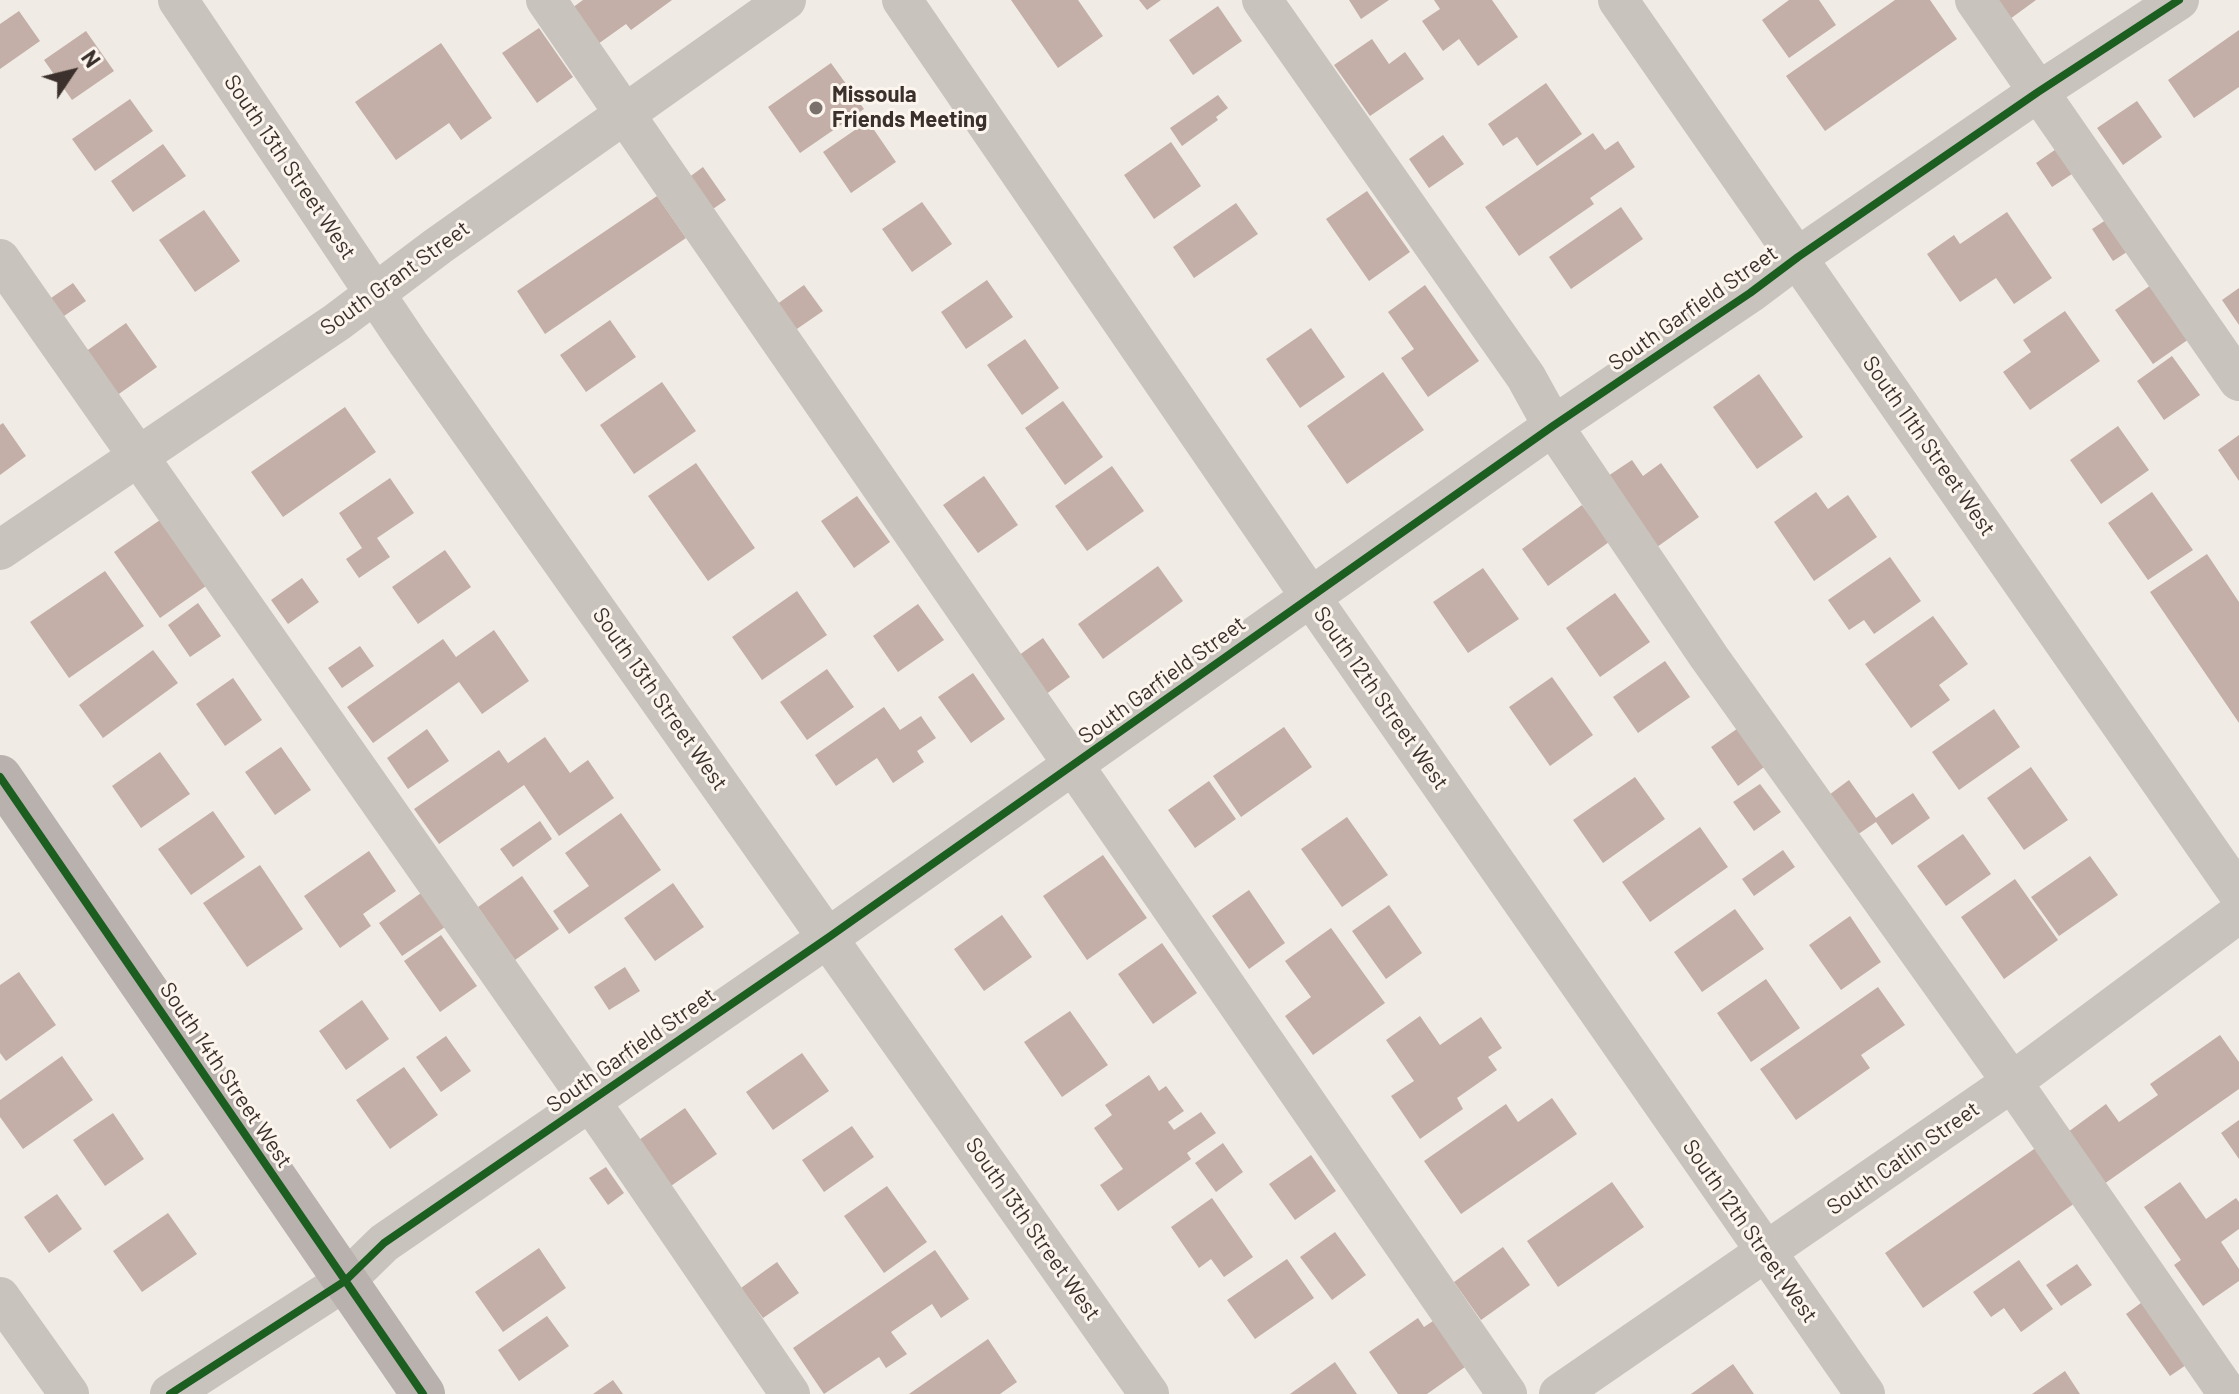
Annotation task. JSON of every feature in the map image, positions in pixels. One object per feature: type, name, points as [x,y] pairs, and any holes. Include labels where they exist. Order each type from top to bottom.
[{"type":"main road","name":"South 14th Street West","points":[[0,777],[423,1394]]},
{"type":"street","name":"South 13th Street West","points":[[178,0],[408,343],[1149,1394]]},
{"type":"street","points":[[546,0],[1507,1394]]},
{"type":"street","name":"South Grant Street","points":[[0,550],[377,294],[438,246],[786,0]]},
{"type":"street","name":"South 12th Street West","points":[[902,0],[1310,596],[1865,1394]]},
{"type":"street","points":[[1262,0],[1526,377],[1553,426],[1709,657],[2012,1082],[2228,1394]]},
{"type":"street","name":"South 11th Street West","points":[[1618,0],[2239,894]]},
{"type":"street","points":[[1975,0],[2239,381]]},
{"type":"street","name":"South Garfield Street","points":[[170,1394],[345,1281],[384,1243],[829,937],[1553,426],[2038,92],[2179,0]]},
{"type":"street","points":[[0,259],[590,1101],[790,1394]]},
{"type":"street","name":"South Catlin Street","points":[[1559,1394],[2012,1082],[2239,913]]},
{"type":"street","points":[[0,1297],[69,1394]]},
{"type":"building","points":[[583,0],[672,0],[631,30],[626,24],[598,44],[572,8]]},
{"type":"building","points":[[1011,0],[1078,0],[1103,36],[1058,68]]},
{"type":"building","points":[[1139,0],[1161,0],[1147,10]]},
{"type":"building","points":[[1349,0],[1389,0],[1361,19]]},
{"type":"building","points":[[1434,0],[1492,0],[1518,37],[1478,66],[1459,39],[1443,51],[1422,21],[1440,9]]},
{"type":"building","points":[[1789,0],[1819,0],[1836,25],[1789,58],[1762,20]]},
{"type":"building","points":[[1895,0],[1930,0],[1957,39],[1825,131],[1786,76]]},
{"type":"building","points":[[1997,0],[2036,0],[2010,19]]},
{"type":"building","points":[[1218,6],[1242,41],[1193,75],[1169,40]]},
{"type":"building","points":[[19,11],[40,41],[0,69],[0,24]]},
{"type":"building","points":[[539,28],[573,77],[537,103],[502,53]]},
{"type":"building","points":[[2239,30],[2239,87],[2194,118],[2168,80]]},
{"type":"building","points":[[86,31],[114,71],[72,100],[44,60]]},
{"type":"building","points":[[1372,39],[1389,64],[1405,52],[1424,79],[1370,116],[1334,65]]},
{"type":"building","points":[[441,43],[492,118],[461,140],[449,123],[396,160],[355,102]]},
{"type":"building","name":"Missoula Friends Meeting","points":[[831,63],[864,109],[800,153],[768,107]]},
{"type":"building","points":[[1546,83],[1582,134],[1537,166],[1517,137],[1503,146],[1488,124]]},
{"type":"building","points":[[1218,95],[1228,108],[1216,117],[1218,120],[1182,146],[1170,128]]},
{"type":"building","points":[[130,99],[153,131],[95,171],[72,139]]},
{"type":"building","points":[[2137,101],[2162,137],[2123,165],[2097,128]]},
{"type":"building","points":[[868,121],[896,162],[851,193],[823,152]]},
{"type":"building","points":[[1593,133],[1605,150],[1618,141],[1635,167],[1590,198],[1594,204],[1519,256],[1485,207]]},
{"type":"building","points":[[1443,135],[1464,164],[1429,188],[1409,159]]},
{"type":"building","points":[[1171,142],[1201,186],[1154,219],[1124,175]]},
{"type":"building","points":[[163,144],[186,176],[133,212],[111,181]]},
{"type":"building","points":[[2059,147],[2075,172],[2052,187],[2036,163]]},
{"type":"building","points":[[703,167],[726,200],[707,213],[684,181]]},
{"type":"building","points":[[1367,191],[1410,252],[1369,281],[1326,219]]},
{"type":"building","points":[[657,196],[686,238],[545,334],[517,291]]},
{"type":"building","points":[[922,202],[952,244],[912,272],[882,229]]},
{"type":"building","points":[[1236,203],[1258,234],[1194,278],[1173,247]]},
{"type":"building","points":[[1621,207],[1643,239],[1571,289],[1549,257]]},
{"type":"building","points":[[204,210],[240,261],[195,292],[159,240]]},
{"type":"building","points":[[2007,212],[2052,278],[2014,304],[1996,278],[1960,302],[1927,254],[1954,235],[1960,244]]},
{"type":"building","points":[[2109,218],[2130,250],[2113,261],[2092,229]]},
{"type":"building","points":[[987,280],[1013,317],[966,349],[941,312]]},
{"type":"building","points":[[73,283],[86,301],[64,316],[51,298]]},
{"type":"building","points":[[804,285],[823,311],[791,333],[773,307]]},
{"type":"building","points":[[1425,285],[1479,361],[1428,397],[1401,358],[1414,349],[1388,312]]},
{"type":"building","points":[[2151,285],[2189,339],[2153,364],[2115,310]]},
{"type":"building","points":[[2239,288],[2239,325],[2222,300]]},
{"type":"building","points":[[2065,311],[2100,361],[2030,410],[2003,372],[2031,352],[2023,340]]},
{"type":"building","points":[[610,320],[636,357],[586,392],[560,355]]},
{"type":"building","points":[[126,323],[157,367],[116,396],[85,352]]},
{"type":"building","points":[[1311,328],[1345,377],[1300,408],[1266,359]]},
{"type":"building","points":[[1025,339],[1059,388],[1022,415],[987,365]]},
{"type":"building","points":[[2172,356],[2200,395],[2164,420],[2137,381]]},
{"type":"building","points":[[1383,372],[1424,430],[1347,484],[1307,426]]},
{"type":"building","points":[[1759,374],[1803,437],[1757,469],[1713,407]]},
{"type":"building","points":[[662,382],[696,431],[634,474],[600,425]]},
{"type":"building","points":[[1063,401],[1103,457],[1065,485],[1025,428]]},
{"type":"building","points":[[345,407],[376,452],[283,517],[251,472]]},
{"type":"building","points":[[3,423],[26,456],[0,475],[0,425]]},
{"type":"building","points":[[2118,426],[2149,470],[2101,504],[2070,460]]},
{"type":"building","points":[[2239,435],[2239,481],[2218,450]]},
{"type":"building","points":[[1632,460],[1643,476],[1661,463],[1699,517],[1657,547],[1608,476]]},
{"type":"building","points":[[696,463],[755,548],[708,581],[648,496]]},
{"type":"building","points":[[1112,466],[1144,511],[1087,551],[1055,506]]},
{"type":"building","points":[[984,476],[1018,525],[978,553],[943,505]]},
{"type":"building","points":[[390,478],[414,513],[377,538],[390,557],[359,578],[346,559],[362,548],[339,513]]},
{"type":"building","points":[[1816,492],[1828,509],[1848,495],[1877,537],[1814,581],[1774,522]]},
{"type":"building","points":[[2152,492],[2193,550],[2148,580],[2108,523]]},
{"type":"building","points":[[857,496],[890,542],[854,568],[821,521]]},
{"type":"building","points":[[1582,505],[1609,542],[1548,586],[1522,549]]},
{"type":"building","points":[[160,520],[206,586],[160,618],[114,552]]},
{"type":"building","points":[[445,550],[471,587],[418,624],[392,587]]},
{"type":"building","points":[[2207,554],[2239,602],[2239,723],[2150,592]]},
{"type":"building","points":[[1890,557],[1921,601],[1874,634],[1864,620],[1849,630],[1828,600]]},
{"type":"building","points":[[1158,566],[1183,601],[1103,659],[1078,624]]},
{"type":"building","points":[[1483,568],[1519,619],[1468,653],[1433,602]]},
{"type":"building","points":[[105,571],[144,626],[69,678],[30,622]]},
{"type":"building","points":[[302,578],[319,602],[288,624],[271,600]]},
{"type":"building","points":[[797,591],[827,635],[762,680],[732,637]]},
{"type":"building","points":[[1615,593],[1650,642],[1600,677],[1566,628]]},
{"type":"building","points":[[198,603],[221,636],[190,657],[168,625]]},
{"type":"building","points":[[918,604],[944,640],[898,672],[873,636]]},
{"type":"building","points":[[1933,616],[1968,664],[1939,685],[1950,700],[1911,728],[1865,664]]},
{"type":"building","points":[[494,630],[529,681],[482,714],[459,682],[373,743],[347,707],[443,639],[456,657]]},
{"type":"building","points":[[1043,638],[1070,677],[1042,697],[1015,658]]},
{"type":"building","points":[[360,646],[374,666],[342,688],[328,668]]},
{"type":"building","points":[[153,650],[178,683],[103,738],[79,705]]},
{"type":"building","points":[[1665,661],[1690,697],[1638,733],[1613,697]]},
{"type":"building","points":[[827,669],[854,707],[807,740],[780,702]]},
{"type":"building","points":[[973,673],[1005,719],[971,743],[938,697]]},
{"type":"building","points":[[1552,677],[1593,735],[1550,766],[1509,707]]},
{"type":"building","points":[[233,678],[262,720],[225,746],[196,704]]},
{"type":"building","points":[[884,707],[900,730],[921,716],[936,738],[917,751],[924,762],[893,783],[877,758],[836,786],[815,755]]},
{"type":"building","points":[[1994,709],[2020,747],[1959,790],[1932,752]]},
{"type":"building","points":[[1744,724],[1771,762],[1738,786],[1711,747]]},
{"type":"building","points":[[1284,727],[1312,767],[1241,817],[1213,776]]},
{"type":"building","points":[[427,729],[449,761],[408,789],[387,758]]},
{"type":"building","points":[[545,737],[570,773],[588,760],[614,798],[559,836],[524,785],[439,844],[414,809],[499,750],[508,763]]},
{"type":"building","points":[[281,747],[311,790],[275,815],[245,772]]},
{"type":"building","points":[[160,752],[190,794],[141,828],[112,786]]},
{"type":"building","points":[[2031,767],[2068,820],[2024,850],[1987,798]]},
{"type":"building","points":[[1635,777],[1665,819],[1603,863],[1573,820]]},
{"type":"building","points":[[1849,780],[1876,818],[1913,793],[1930,818],[1892,845],[1876,822],[1857,835],[1829,795]]},
{"type":"building","points":[[1209,781],[1236,819],[1195,848],[1168,810]]},
{"type":"building","points":[[1760,784],[1781,812],[1754,831],[1733,802]]},
{"type":"building","points":[[213,811],[245,857],[191,895],[158,849]]},
{"type":"building","points":[[621,813],[661,870],[569,934],[553,911],[589,886],[565,853]]},
{"type":"building","points":[[1347,817],[1388,875],[1342,907],[1301,849]]},
{"type":"building","points":[[540,821],[552,839],[513,867],[500,849]]},
{"type":"building","points":[[1700,827],[1728,867],[1650,922],[1622,882]]},
{"type":"building","points":[[1963,834],[1991,874],[1946,906],[1917,866]]},
{"type":"building","points":[[1783,850],[1795,867],[1754,896],[1742,879]]},
{"type":"building","points":[[369,851],[396,891],[363,914],[371,926],[340,948],[304,896]]},
{"type":"building","points":[[1103,855],[1147,918],[1087,960],[1043,896]]},
{"type":"building","points":[[2090,856],[2118,895],[2059,936],[2031,897]]},
{"type":"building","points":[[260,865],[303,929],[247,967],[203,903]]},
{"type":"building","points":[[522,876],[559,929],[515,960],[478,907]]},
{"type":"building","points":[[2015,879],[2058,940],[2004,979],[1961,917]]},
{"type":"building","points":[[673,883],[704,927],[655,961],[624,918]]},
{"type":"building","points":[[1249,890],[1285,943],[1249,969],[1212,916]]},
{"type":"building","points":[[421,893],[445,927],[402,956],[379,923]]},
{"type":"building","points":[[1389,905],[1422,953],[1386,979],[1352,931]]},
{"type":"building","points":[[1735,909],[1764,949],[1702,992],[1674,952]]},
{"type":"building","points":[[1002,915],[1032,957],[984,991],[954,949]]},
{"type":"building","points":[[1850,916],[1881,962],[1841,990],[1809,945]]},
{"type":"building","points":[[1331,928],[1385,1003],[1313,1055],[1285,1016],[1311,997],[1285,961]]},
{"type":"building","points":[[441,935],[477,986],[440,1012],[404,961]]},
{"type":"building","points":[[1162,943],[1197,993],[1153,1024],[1118,974]]},
{"type":"building","points":[[625,967],[640,991],[609,1010],[594,987]]},
{"type":"building","points":[[19,972],[56,1025],[6,1061],[0,1053],[0,985]]},
{"type":"building","points":[[1766,979],[1800,1028],[1751,1062],[1717,1013]]},
{"type":"building","points":[[1878,987],[1905,1025],[1861,1055],[1870,1068],[1796,1120],[1760,1069]]},
{"type":"building","points":[[362,1000],[389,1039],[346,1070],[319,1031]]},
{"type":"building","points":[[1070,1011],[1108,1065],[1062,1097],[1024,1042]]},
{"type":"building","points":[[1420,1016],[1440,1045],[1481,1017],[1502,1048],[1488,1057],[1497,1070],[1457,1098],[1463,1109],[1420,1139],[1391,1096],[1414,1081],[1386,1040]]},
{"type":"building","points":[[2220,1035],[2239,1062],[2239,1089],[2104,1184],[2068,1132],[2106,1104],[2119,1122],[2158,1095],[2150,1084]]},
{"type":"building","points":[[446,1036],[471,1071],[441,1092],[416,1057]]},
{"type":"building","points":[[802,1053],[829,1091],[773,1130],[746,1092]]},
{"type":"building","points":[[62,1056],[93,1100],[23,1149],[0,1117],[0,1100]]},
{"type":"building","points":[[404,1067],[438,1115],[390,1149],[356,1100]]},
{"type":"building","points":[[1149,1075],[1159,1091],[1166,1086],[1184,1111],[1168,1122],[1174,1130],[1201,1112],[1216,1133],[1187,1153],[1191,1159],[1118,1211],[1100,1185],[1123,1169],[1094,1128],[1112,1115],[1105,1105]]},
{"type":"building","points":[[1552,1098],[1577,1134],[1461,1214],[1424,1161],[1506,1104],[1518,1122]]},
{"type":"building","points":[[685,1108],[717,1154],[668,1188],[636,1142]]},
{"type":"building","points":[[113,1113],[144,1159],[105,1186],[73,1140]]},
{"type":"building","points":[[2239,1120],[2239,1159],[2221,1133]]},
{"type":"building","points":[[852,1126],[874,1157],[824,1192],[802,1160]]},
{"type":"building","points":[[1223,1143],[1243,1172],[1216,1192],[1195,1163]]},
{"type":"building","points":[[2037,1147],[2075,1203],[1923,1308],[1885,1253]]},
{"type":"building","points":[[1311,1155],[1336,1191],[1295,1220],[1269,1184]]},
{"type":"building","points":[[606,1167],[624,1193],[608,1205],[589,1178]]},
{"type":"building","points":[[1612,1182],[1644,1227],[1558,1287],[1527,1241]]},
{"type":"building","points":[[2180,1182],[2206,1219],[2236,1198],[2239,1202],[2239,1229],[2221,1242],[2239,1269],[2239,1281],[2203,1306],[2174,1265],[2181,1260],[2144,1207]]},
{"type":"building","points":[[887,1186],[927,1242],[884,1273],[844,1216]]},
{"type":"building","points":[[57,1194],[82,1229],[49,1253],[24,1217]]},
{"type":"building","points":[[1212,1198],[1253,1257],[1224,1277],[1211,1259],[1199,1268],[1171,1227]]},
{"type":"building","points":[[168,1213],[197,1254],[142,1292],[113,1251]]},
{"type":"building","points":[[1335,1232],[1366,1275],[1332,1300],[1300,1257]]},
{"type":"building","points":[[1503,1247],[1530,1285],[1481,1320],[1454,1282]]},
{"type":"building","points":[[539,1248],[566,1288],[503,1332],[475,1292]]},
{"type":"building","points":[[935,1250],[969,1299],[941,1318],[932,1304],[891,1332],[907,1354],[886,1368],[879,1357],[824,1394],[793,1348]]},
{"type":"building","points":[[1287,1259],[1314,1298],[1255,1339],[1227,1300]]},
{"type":"building","points":[[2019,1260],[2053,1309],[2021,1332],[2004,1308],[1991,1317],[1973,1292]]},
{"type":"building","points":[[777,1262],[799,1293],[763,1318],[741,1288]]},
{"type":"building","points":[[2077,1264],[2092,1285],[2061,1306],[2046,1285]]},
{"type":"building","points":[[2145,1300],[2189,1363],[2170,1376],[2126,1314]]},
{"type":"building","points":[[547,1316],[569,1346],[519,1381],[498,1350]]},
{"type":"building","points":[[1418,1318],[1424,1327],[1433,1321],[1465,1367],[1427,1394],[1398,1394],[1369,1352]]},
{"type":"building","points":[[988,1339],[1017,1382],[1000,1394],[909,1394]]},
{"type":"building","points":[[1335,1362],[1357,1394],[1290,1394]]},
{"type":"building","points":[[1733,1364],[1754,1394],[1691,1394]]},
{"type":"building","points":[[2065,1371],[2080,1394],[2032,1394]]},
{"type":"building","points":[[613,1380],[623,1394],[593,1394]]},
{"type":"cycle path","points":[[170,1394],[345,1281],[384,1243],[829,937],[1553,426],[2038,92],[2179,0]]},
{"type":"cycle path","points":[[0,777],[423,1394]]},
{"type":"place","name":"Missoula Friends Meeting","points":[[816,108]]}]
